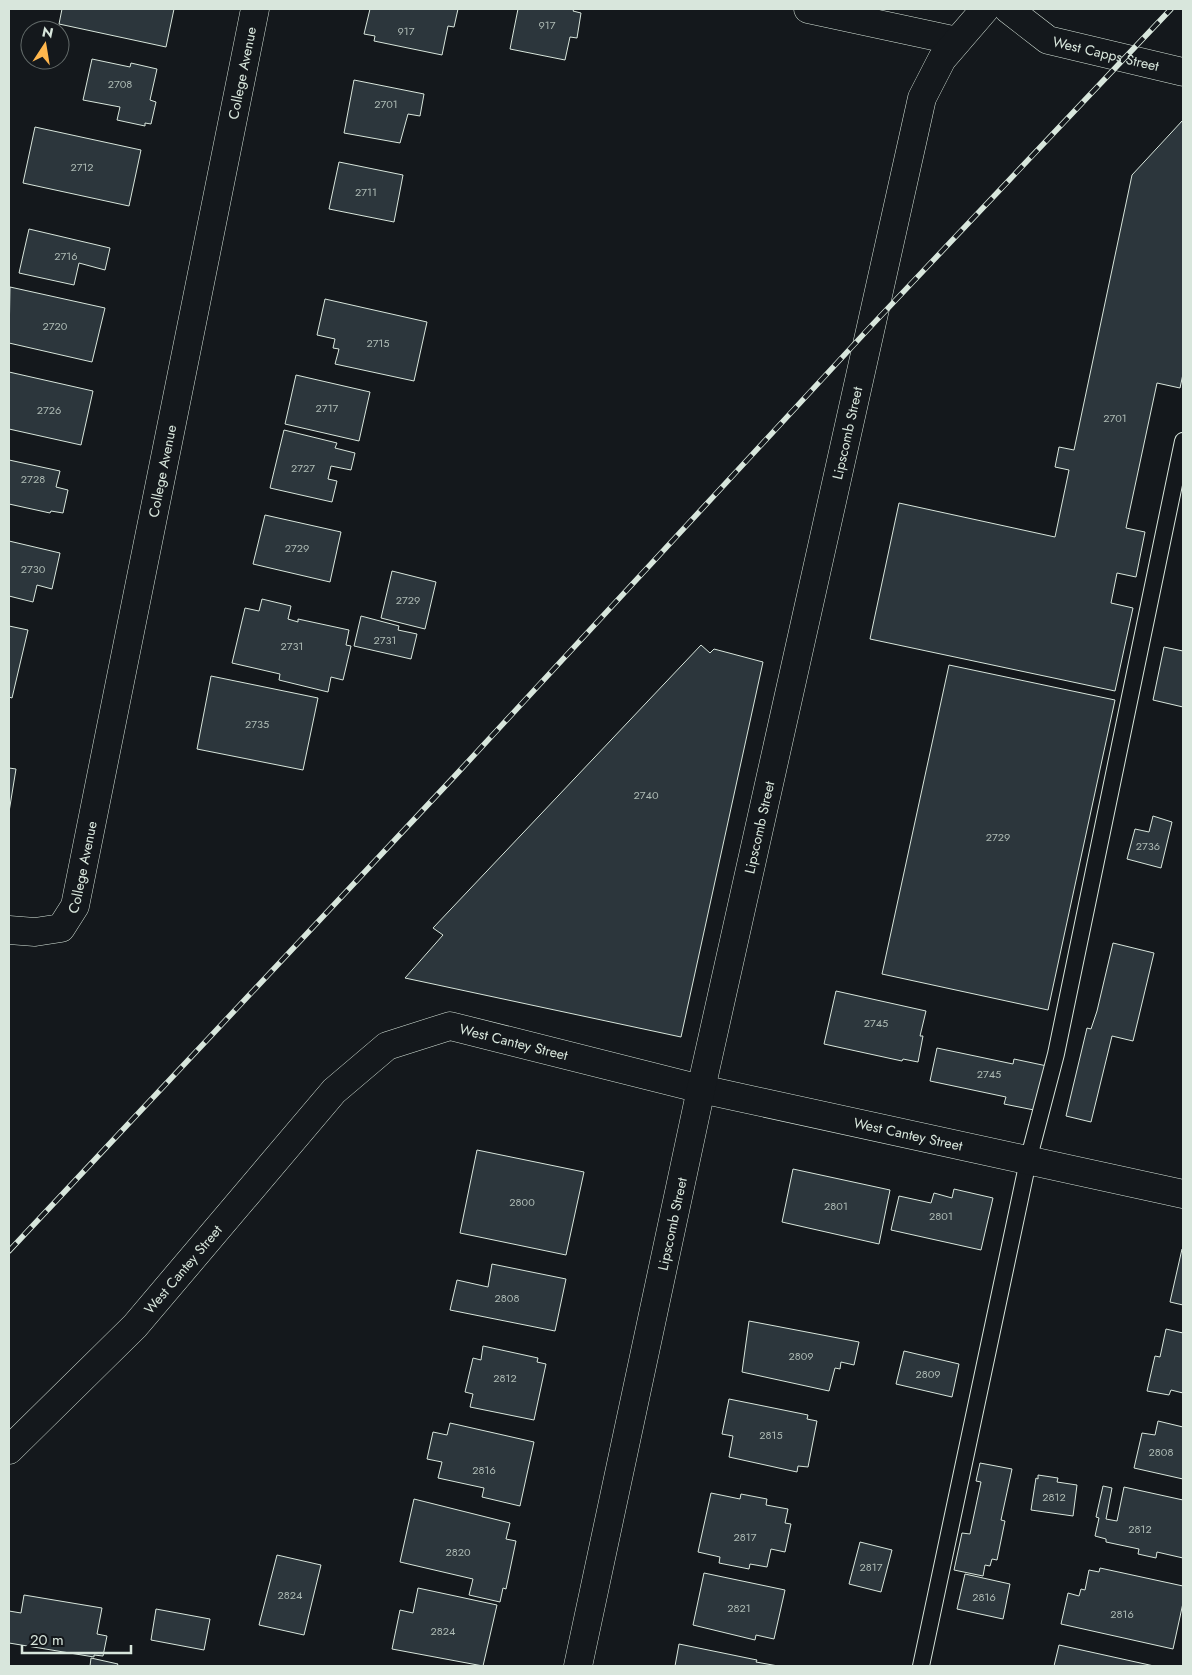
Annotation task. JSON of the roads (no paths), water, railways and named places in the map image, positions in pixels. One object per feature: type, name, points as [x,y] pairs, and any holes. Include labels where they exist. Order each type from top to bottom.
[{"type":"street","name":"College Avenue","points":[[9,930],[35,932],[61,928],[75,906],[255,9]]},
{"type":"street","points":[[808,9],[957,41]]},
{"type":"street","name":"Lipscomb Street","points":[[578,1666],[701,1089],[922,98],[942,59],[985,9]]},
{"type":"street","name":"West Capps Street","points":[[1008,9],[1048,40],[1183,72]]},
{"type":"street","name":"West Cantey Street","points":[[9,1450],[135,1326],[334,1091],[387,1046],[450,1026],[701,1089],[1183,1194]]},
{"type":"lane","points":[[921,1666],[1028,1161],[1056,1054],[1183,440]]},
{"type":"railway","points":[[9,1251],[452,779],[873,324],[1171,9]]}]
